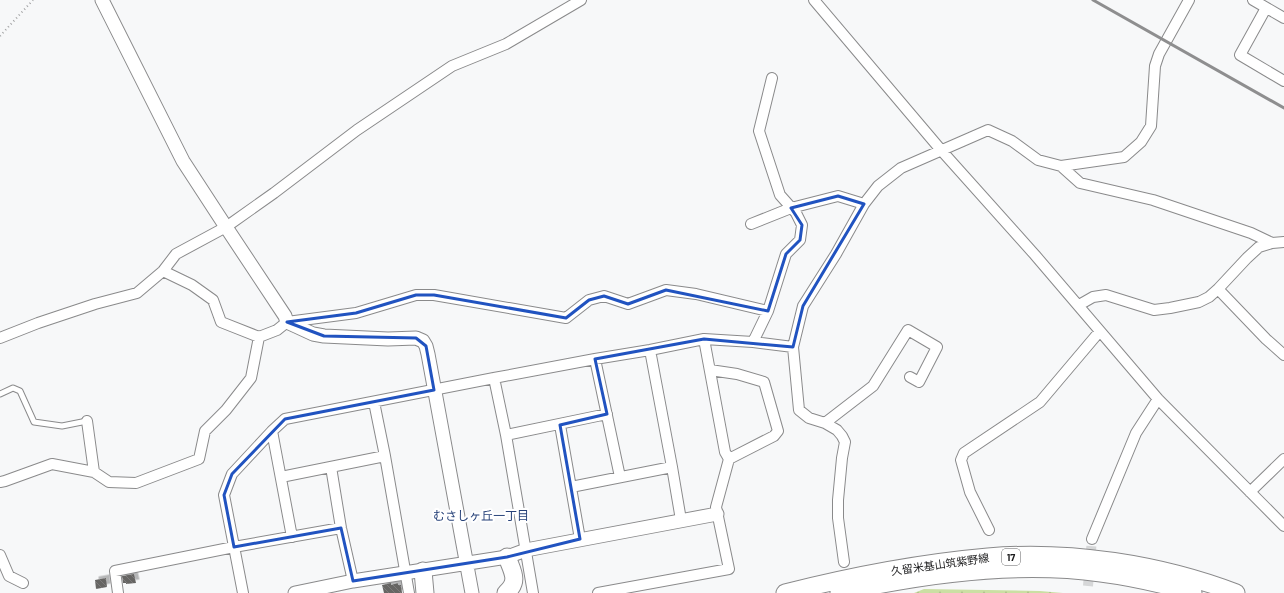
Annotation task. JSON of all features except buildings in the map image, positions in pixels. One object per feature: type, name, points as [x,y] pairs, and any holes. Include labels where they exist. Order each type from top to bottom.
[{"type":"main road","name":"久留米基山筑紫野線","points":[[785,593],[836,580],[921,565],[990,557],[1035,556],[1100,560],[1160,570],[1218,586],[1236,593]]},
{"type":"main road","points":[[506,593],[513,586],[515,579],[507,557]]},
{"type":"main road","name":"久留米基山筑紫野線","points":[[839,593],[882,584],[958,572],[1025,569],[1100,572],[1157,583],[1193,593]]},
{"type":"main road","points":[[422,571],[425,593]]},
{"type":"street","points":[[102,0],[176,149],[226,228],[285,316],[287,322],[314,334],[324,336],[388,339],[416,338],[423,341],[426,346],[472,593]]},
{"type":"street","points":[[0,338],[38,323],[95,304],[137,293],[163,271],[176,254],[226,228],[357,130],[452,66],[506,44],[581,0]]},
{"type":"street","points":[[814,0],[941,150],[1079,306],[1158,399],[1284,526]]},
{"type":"street","points":[[844,562],[838,518],[838,500],[845,442],[837,430],[825,423],[809,418],[799,410],[792,347],[803,306],[836,254],[864,204],[878,186],[901,168],[988,130],[1012,141],[1038,160],[1061,166],[1124,157],[1141,142],[1151,126],[1155,66],[1159,54],[1189,0]]},
{"type":"street","points":[[1253,0],[1284,18]]},
{"type":"street","points":[[1266,8],[1240,55],[1284,81]]},
{"type":"street","points":[[753,342],[768,311],[786,254],[800,240],[802,225],[796,213],[780,195],[759,131],[772,78]]},
{"type":"street","points":[[1061,166],[1080,183],[1154,200],[1251,233],[1272,243]]},
{"type":"street","points":[[751,224],[791,208],[838,196],[864,204]]},
{"type":"street","points":[[1079,306],[1093,297],[1106,295],[1154,310],[1199,302],[1209,297],[1259,247],[1272,243],[1284,242]]},
{"type":"street","points":[[163,271],[192,285],[213,300],[221,322],[259,337],[277,330],[287,322],[356,313],[416,295],[434,295],[566,318],[589,300],[604,296],[628,304],[666,290],[696,294],[768,311]]},
{"type":"street","points":[[1218,288],[1266,339],[1284,355]]},
{"type":"street","points":[[825,423],[873,386],[908,330],[937,347],[919,382],[910,377]]},
{"type":"street","points":[[990,530],[970,492],[961,460],[964,453],[1040,402],[1100,331]]},
{"type":"street","points":[[0,482],[5,482],[52,464],[94,472],[109,482],[136,483],[199,459],[205,431],[226,410],[251,378],[259,337]]},
{"type":"street","points":[[243,593],[224,495],[232,474],[285,419],[704,339],[753,342],[792,347]]},
{"type":"street","points":[[598,593],[729,568],[716,507],[729,459],[725,452],[704,339]]},
{"type":"street","points":[[650,350],[681,520]]},
{"type":"street","points":[[595,359],[620,477]]},
{"type":"street","points":[[710,370],[737,374],[764,382],[778,431],[774,436],[729,459]]},
{"type":"street","points":[[494,378],[506,435],[533,593]]},
{"type":"street","points":[[1092,539],[1136,433],[1158,399]]},
{"type":"street","points":[[374,402],[409,593]]},
{"type":"street","points":[[506,435],[607,414]]},
{"type":"street","points":[[87,421],[94,472]]},
{"type":"street","points":[[560,424],[580,539]]},
{"type":"street","points":[[272,431],[292,537]]},
{"type":"street","points":[[281,477],[385,456]]},
{"type":"street","points":[[1250,492],[1284,460]]},
{"type":"street","points":[[571,487],[672,466]]},
{"type":"street","points":[[331,467],[341,528],[353,582]]},
{"type":"street","points":[[295,593],[405,573],[507,557],[526,550],[717,514]]},
{"type":"street","points":[[118,593],[115,571],[234,547],[341,528]]},
{"type":"street","points":[[0,555],[9,576],[23,583]]},
{"type":"lane","points":[[0,394],[13,388],[20,391],[34,422],[62,426],[87,421]]},
{"type":"path","points":[[0,36],[33,0]]},
{"type":"highlighted area","points":[[838,196],[864,204],[803,306],[793,347],[704,339],[595,359],[607,414],[560,425],[580,539],[507,557],[353,581],[341,528],[234,547],[224,495],[232,474],[285,419],[434,390],[426,346],[416,338],[324,336],[287,322],[356,313],[416,295],[434,295],[566,318],[589,300],[604,296],[628,304],[666,290],[768,311],[786,254],[800,240],[802,225],[791,208]]},
{"type":"green space","points":[[924,589],[1040,591],[1063,593],[914,593]]},
{"type":"tunnel","points":[[1088,586],[1092,539]]},
{"type":"railway","points":[[1093,0],[1284,108]]},
{"type":"district","name":"むさしヶ丘一丁目","points":[[481,515]]}]
